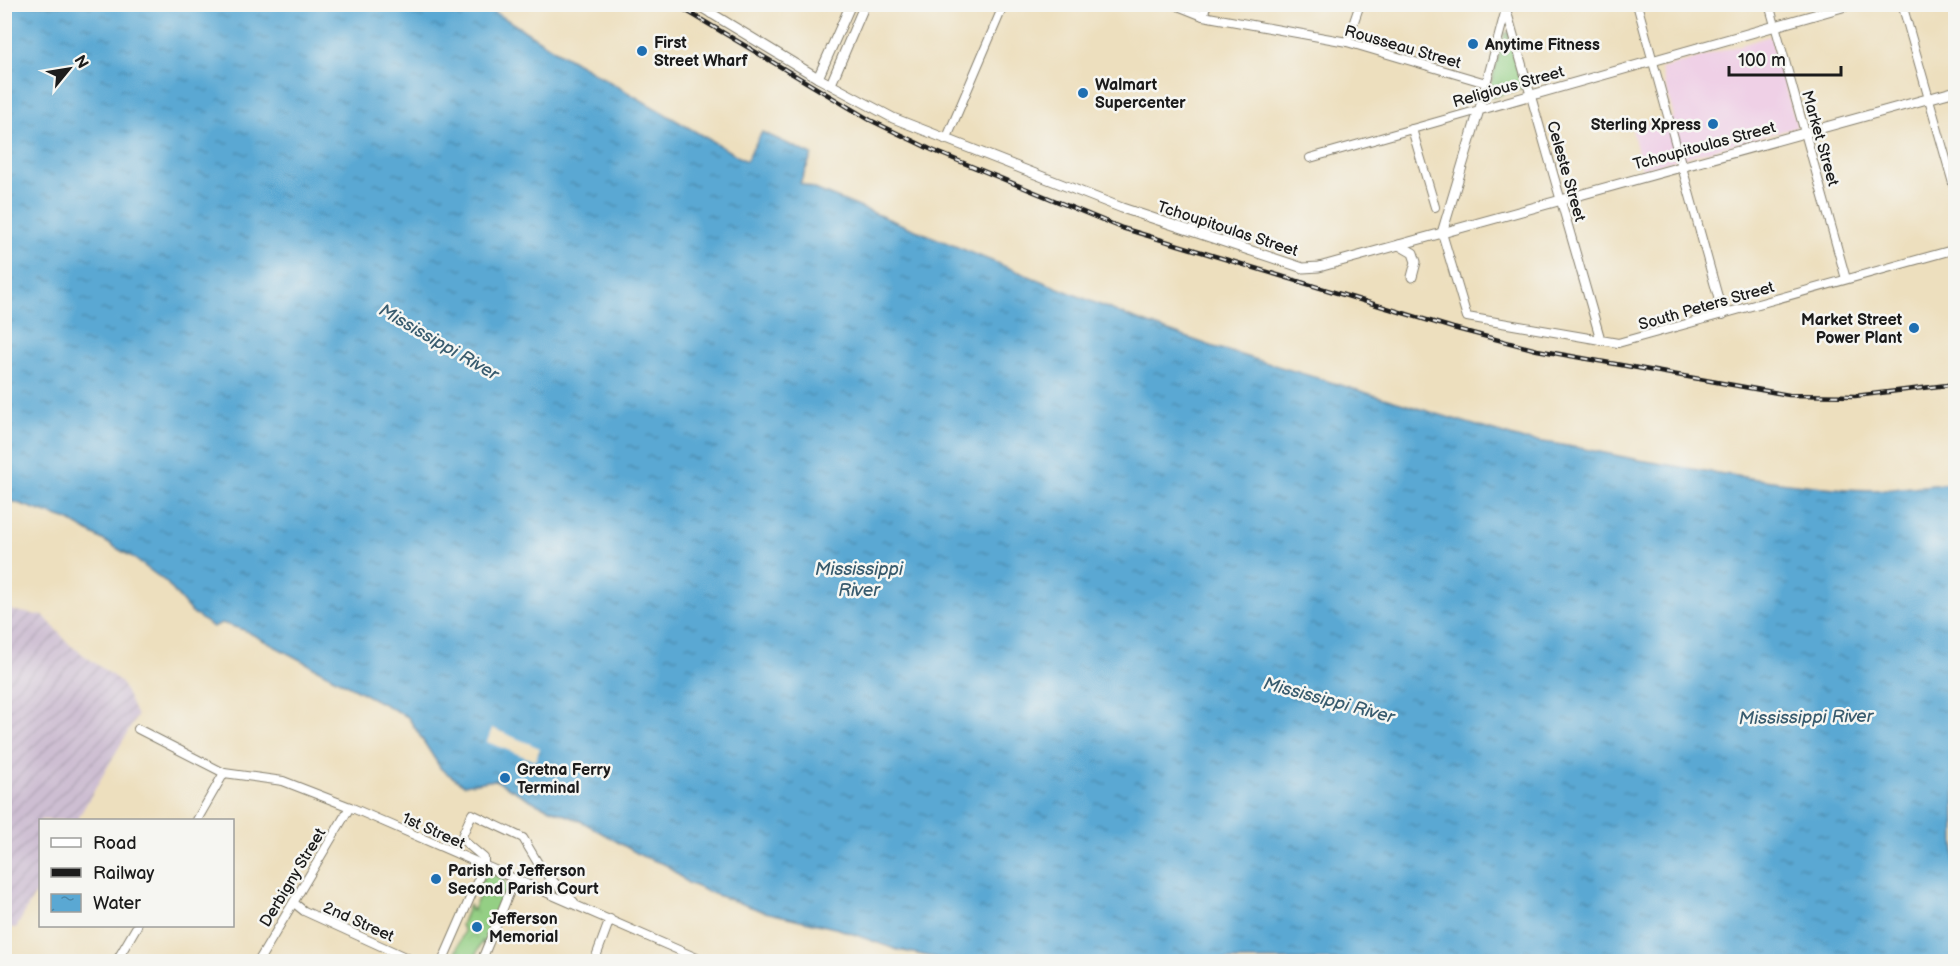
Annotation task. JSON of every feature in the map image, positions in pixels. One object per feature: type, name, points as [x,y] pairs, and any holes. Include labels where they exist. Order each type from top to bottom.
[{"type":"street","name":"Tchoupitoulas Street","points":[[696,4],[818,78],[893,118],[1122,208],[1303,268],[1319,267],[1956,91]]},
{"type":"street","points":[[711,14],[716,4]]},
{"type":"street","points":[[818,78],[851,4]]},
{"type":"street","points":[[831,84],[865,4]]},
{"type":"street","points":[[946,140],[1004,4]]},
{"type":"street","name":"Rousseau Street","points":[[1173,4],[1203,16],[1347,42],[1486,83]]},
{"type":"street","points":[[1203,16],[1207,4]]},
{"type":"street","points":[[1347,42],[1360,4]]},
{"type":"street","points":[[1636,4],[1723,315]]},
{"type":"street","name":"Market Street","points":[[1769,4],[1846,279]]},
{"type":"street","name":"Religious Street","points":[[1310,158],[1853,4]]},
{"type":"street","points":[[1902,4],[1956,194]]},
{"type":"street","points":[[1442,233],[1507,7]]},
{"type":"street","name":"Celeste Street","points":[[1507,7],[1600,341]]},
{"type":"street","points":[[1412,129],[1435,207]]},
{"type":"street","name":"South Peters Street","points":[[1442,233],[1463,311],[1472,319],[1618,343],[1956,249]]},
{"type":"street","points":[[1399,245],[1413,253],[1416,262],[1412,277]]},
{"type":"street","name":"1st Street","points":[[138,729],[224,773],[283,781],[350,807],[702,960]]},
{"type":"street","points":[[198,819],[224,773]]},
{"type":"street","name":"Derbigny Street","points":[[258,962],[350,807]]},
{"type":"street","points":[[442,962],[484,866],[484,858],[464,841],[462,836],[472,814],[523,838],[542,870],[576,905]]},
{"type":"street","points":[[481,962],[515,879]]},
{"type":"street","name":"2nd Street","points":[[294,903],[304,911],[416,962]]},
{"type":"street","points":[[594,962],[610,919]]},
{"type":"street","points":[[116,962],[136,927]]},
{"type":"shaded area","points":[[1770,36],[1797,127],[1642,169],[1632,129],[1674,117],[1661,69]]},
{"type":"shaded area","points":[[4,609],[44,616],[70,645],[121,682],[137,716],[78,819],[39,819],[39,887],[16,928],[4,927]]},
{"type":"green space","points":[[1505,33],[1510,33],[1508,38],[1524,84],[1520,85],[1521,89],[1491,98],[1488,94]]},
{"type":"green space","points":[[488,874],[502,878],[507,889],[506,899],[503,894],[490,922],[493,930],[485,948],[482,941],[473,961],[451,962],[464,932],[461,925],[469,905],[472,911],[483,889],[479,882]]},
{"type":"water","name":"Mississippi River","points":[[5,5],[484,5],[553,49],[746,161],[762,132],[812,155],[800,183],[1132,318],[1214,347],[1524,440],[1724,474],[1822,487],[1873,490],[1955,483],[1955,961],[947,960],[898,950],[839,929],[765,912],[714,894],[688,883],[666,865],[642,856],[581,821],[536,803],[495,780],[464,785],[441,769],[408,717],[244,630],[222,623],[213,627],[191,612],[166,582],[132,557],[68,520],[5,499]]},
{"type":"pier","points":[[492,728],[540,748],[535,761],[487,742]]},
{"type":"railway","points":[[675,4],[870,120],[932,150],[1122,228],[1453,328],[1537,350],[1789,395],[1855,396],[1956,384]]},
{"type":"place","name":"Anytime Fitness","points":[[1473,44]]},
{"type":"place","name":"First Street Wharf","points":[[642,51]]},
{"type":"place","name":"Walmart Supercenter","points":[[1083,93]]},
{"type":"place","name":"Sterling Xpress","points":[[1713,124]]},
{"type":"place","name":"Market Street Power Plant","points":[[1914,328]]},
{"type":"place","name":"Gretna Ferry Terminal","points":[[505,778]]},
{"type":"place","name":"Parish of Jefferson Second Parish Court","points":[[436,879]]},
{"type":"place","name":"Jefferson Memorial","points":[[477,927]]}]
